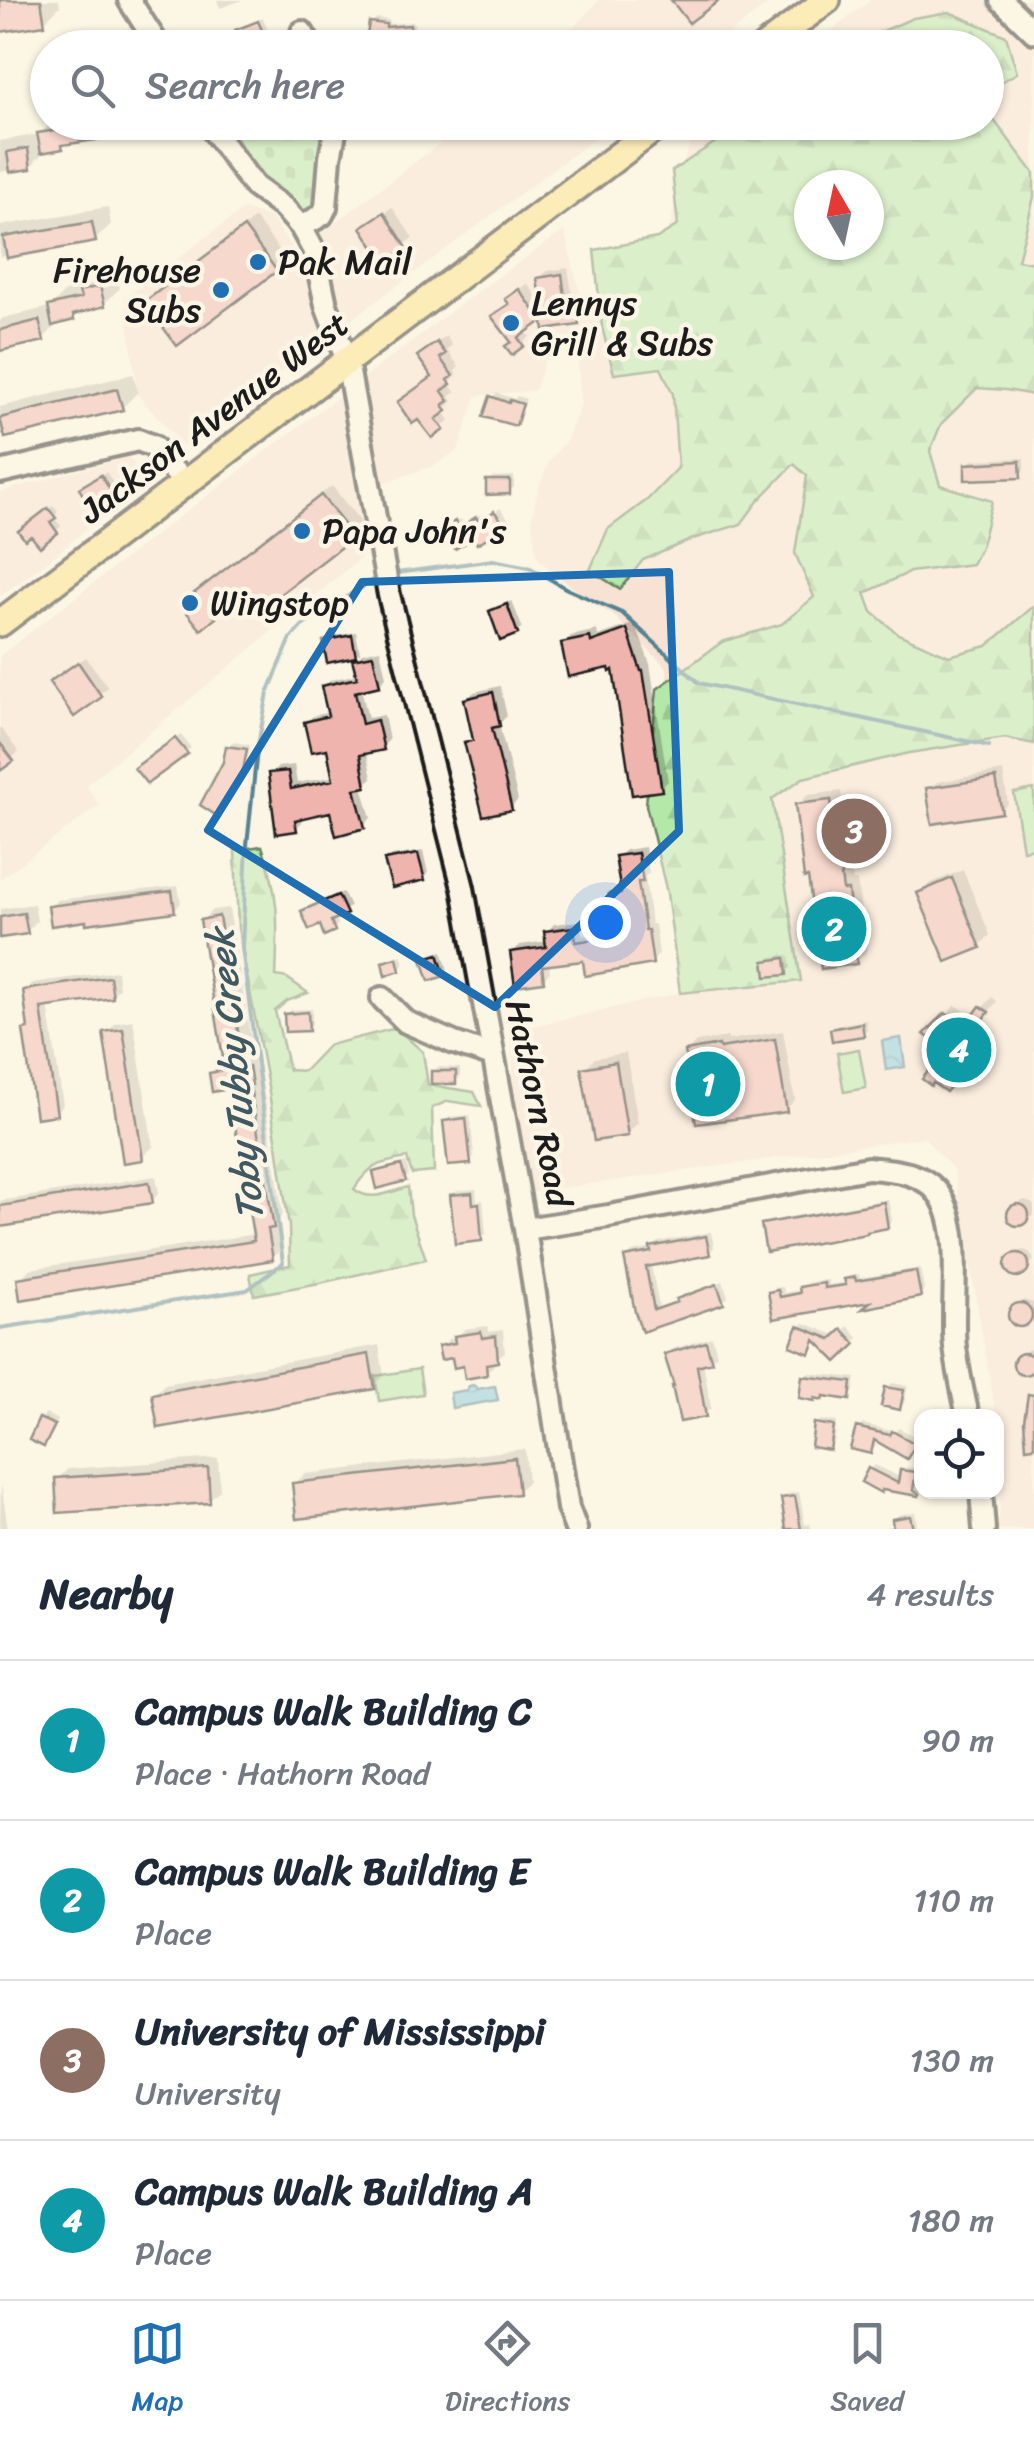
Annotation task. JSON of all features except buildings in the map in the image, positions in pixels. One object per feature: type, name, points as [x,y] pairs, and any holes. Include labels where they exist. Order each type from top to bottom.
[{"type":"main road","points":[[788,30],[827,0]]},
{"type":"main road","name":"Jackson Avenue West","points":[[0,623],[639,140]]},
{"type":"street","points":[[1000,0],[1034,28]]},
{"type":"street","points":[[1022,0],[1034,28]]},
{"type":"street","points":[[131,1],[149,30]]},
{"type":"street","points":[[220,140],[254,186],[301,226],[322,215],[326,208],[334,140]]},
{"type":"street","name":"Hathorn Road","points":[[301,226],[314,253],[326,305],[346,361],[389,595],[463,888],[526,1229],[868,1168],[900,1170],[937,1191],[951,1225],[955,1345],[967,1409]]},
{"type":"street","points":[[0,472],[138,440],[153,446],[185,484]]},
{"type":"street","points":[[382,998],[406,1022],[493,1056]]},
{"type":"street","points":[[526,1229],[568,1508],[576,1529]]},
{"type":"street","points":[[982,1499],[984,1529]]},
{"type":"highlighted area","points":[[669,572],[679,831],[495,1007],[208,830],[362,582]]},
{"type":"shaded area","points":[[599,0],[773,0],[734,30],[572,30]]},
{"type":"shaded area","points":[[871,0],[1034,0],[1034,1529],[998,1529],[1001,1499],[1004,1499],[1004,1409],[995,1409],[954,1170],[924,1137],[519,1194],[511,1031],[680,993],[667,668],[613,615],[539,560],[535,546],[532,518],[538,490],[550,460],[567,440],[581,405],[577,350],[547,354],[535,390],[476,396],[458,450],[433,466],[358,491],[363,556],[86,785],[99,805],[0,879],[0,656],[473,295],[564,231],[587,320],[684,308],[670,230],[680,171],[692,140],[1004,140],[1004,30],[832,30]]},
{"type":"shaded area","points":[[445,140],[592,140],[183,445],[138,395],[125,298],[244,209],[272,219],[296,253]]},
{"type":"shaded area","points":[[129,457],[146,479],[0,596],[0,492]]},
{"type":"green space","points":[[949,12],[992,30],[885,30],[913,18]]},
{"type":"green space","points":[[1004,35],[1006,36],[1017,73],[1004,80]]},
{"type":"green space","points":[[1004,133],[1034,173],[1034,197],[1018,260],[1034,263],[1034,395],[977,388],[941,424],[930,451],[940,485],[992,501],[981,547],[972,564],[910,572],[865,593],[872,612],[898,634],[949,656],[987,646],[1034,606],[1034,744],[1005,738],[909,753],[803,778],[772,799],[801,981],[680,993],[667,893],[646,805],[657,689],[722,642],[782,624],[814,597],[795,553],[807,476],[794,464],[741,524],[643,560],[620,589],[590,570],[608,529],[647,500],[678,468],[673,394],[661,368],[614,374],[602,327],[594,250],[657,238],[678,225],[672,171],[718,140],[1004,140]]},
{"type":"green space","points":[[237,140],[325,140],[316,185],[317,211],[307,215],[255,172]]},
{"type":"green space","points":[[1034,789],[1034,848],[1023,850],[1014,793]]},
{"type":"green space","points":[[262,846],[276,911],[276,976],[287,978],[308,993],[287,1001],[275,1011],[289,1070],[304,1071],[329,1045],[396,1028],[423,1052],[428,1085],[474,1092],[481,1106],[448,1101],[432,1108],[434,1172],[412,1174],[407,1158],[389,1161],[365,1174],[354,1189],[373,1196],[408,1187],[411,1215],[426,1259],[254,1295],[250,1274],[290,1265],[289,1226],[269,1092],[238,928],[235,850]]},
{"type":"green space","points":[[859,1049],[866,1088],[844,1092],[837,1053]]},
{"type":"green space","points":[[419,1369],[423,1394],[379,1401],[375,1376]]},
{"type":"water","points":[[901,1038],[905,1067],[886,1070],[882,1041]]},
{"type":"water","points":[[473,1385],[478,1389],[495,1386],[498,1400],[452,1408],[450,1393]]},
{"type":"waterway","name":"Toby Tubby Creek","points":[[397,573],[493,560],[529,567],[622,613],[699,683],[989,746]]},
{"type":"waterway","name":"Toby Tubby Creek","points":[[0,1328],[247,1290],[283,1263],[242,948],[257,750],[268,693],[291,638],[302,626],[377,577]]},
{"type":"place","name":"Pak Mail","points":[[258,262]]},
{"type":"place","name":"Firehouse Subs","points":[[221,290]]},
{"type":"place","name":"Lennys Grill & Subs","points":[[511,323]]},
{"type":"place","name":"Papa John's","points":[[302,531]]},
{"type":"place","name":"Wingstop","points":[[190,603]]},
{"type":"place","name":"University of Mississippi","points":[[854,831]]},
{"type":"place","name":"Campus Walk Building E","points":[[834,929]]},
{"type":"place","name":"Campus Walk Building A","points":[[959,1050]]},
{"type":"place","name":"Campus Walk Building C","points":[[708,1084]]}]
